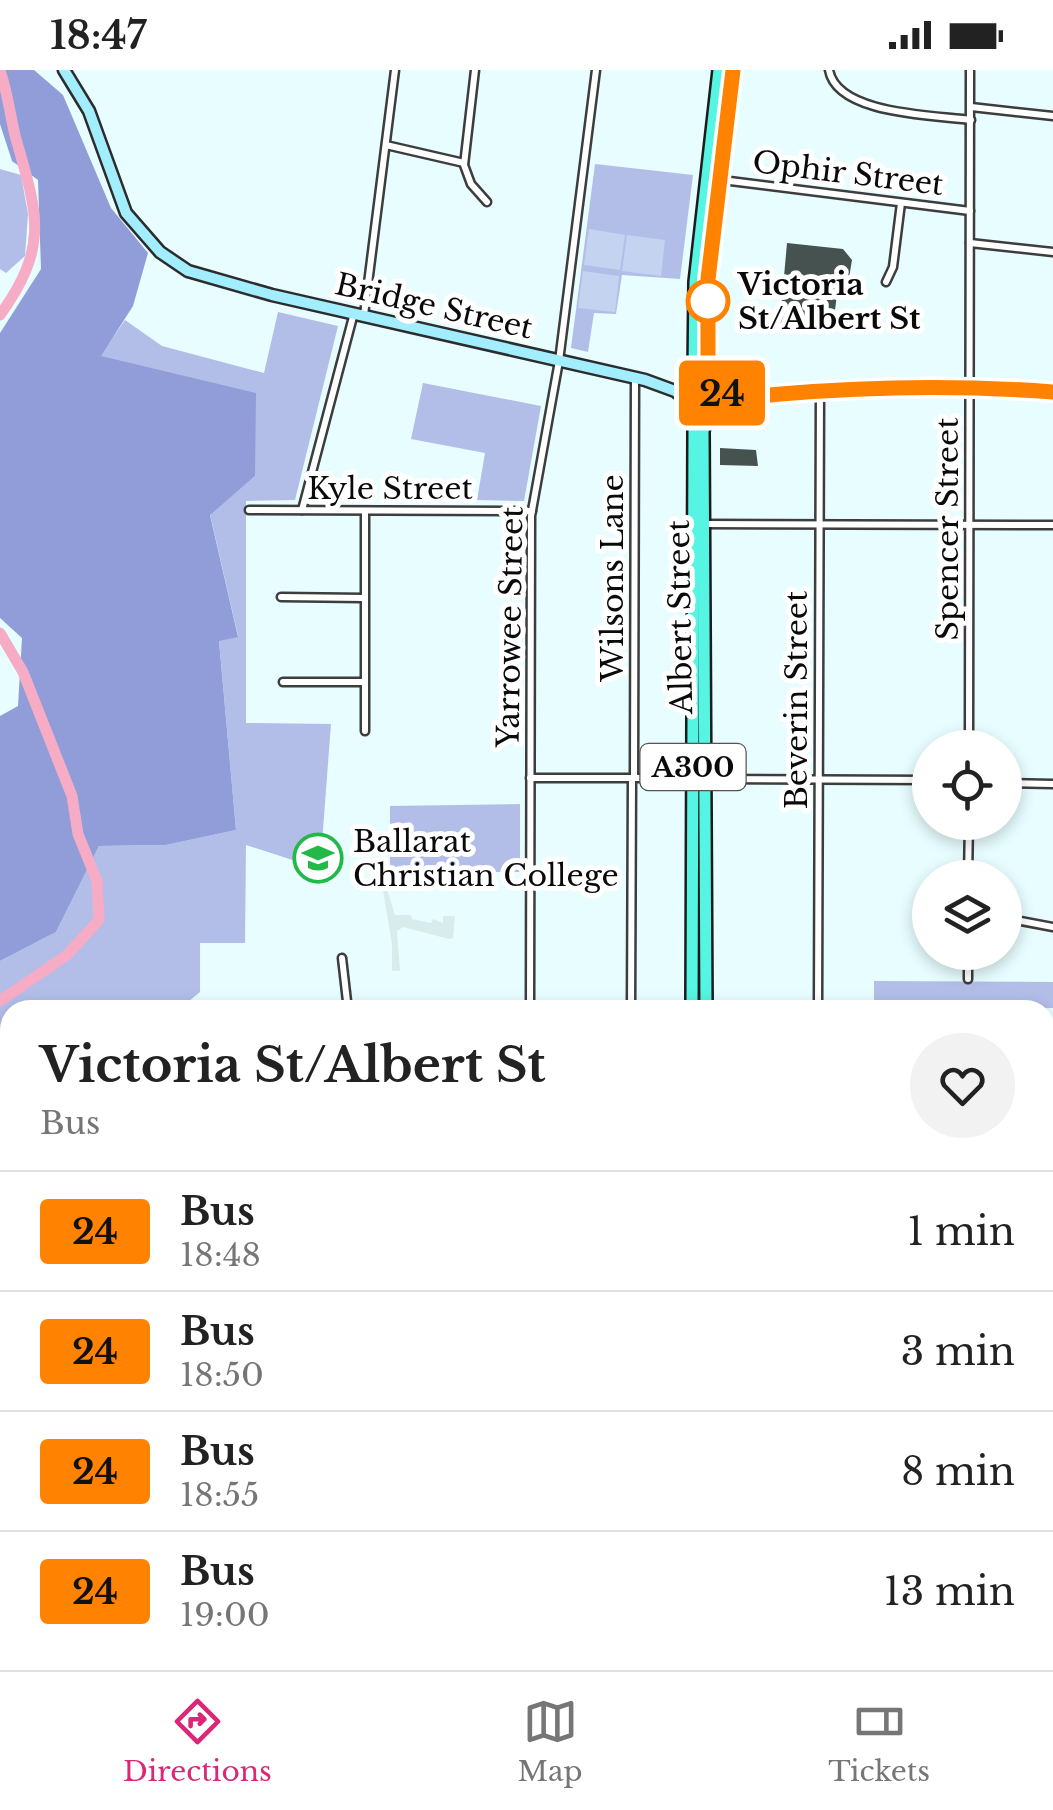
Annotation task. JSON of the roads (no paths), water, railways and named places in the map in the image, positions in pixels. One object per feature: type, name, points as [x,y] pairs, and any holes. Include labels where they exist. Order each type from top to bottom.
[{"type":"highway","points":[[719,70],[712,179],[708,279],[711,404],[700,409],[688,402],[695,282],[712,179],[733,70]]},
{"type":"highway","points":[[691,384],[703,381],[711,387]]},
{"type":"highway","name":"Albert Street","points":[[688,402],[694,430],[706,1000]]},
{"type":"highway","name":"Albert Street","points":[[692,1000],[704,426],[711,404]]},
{"type":"main road","name":"Bridge Street","points":[[64,70],[89,112],[114,190],[133,224],[167,258],[211,280],[640,379]]},
{"type":"main road","points":[[640,379],[691,384]]},
{"type":"main road","points":[[640,379],[676,391],[688,402]]},
{"type":"street","points":[[302,510],[359,314],[394,70]]},
{"type":"street","points":[[475,70],[464,163],[472,184],[487,202]]},
{"type":"street","name":"Yarrowee Street","points":[[530,1000],[532,511],[559,361],[596,70]]},
{"type":"street","points":[[829,70],[837,87],[868,105],[971,120]]},
{"type":"street","name":"Spencer Street","points":[[969,730],[970,70]]},
{"type":"street","points":[[970,106],[1053,116]]},
{"type":"street","points":[[386,145],[464,163]]},
{"type":"street","name":"Ophir Street","points":[[712,179],[970,211]]},
{"type":"street","points":[[886,282],[893,267],[901,203]]},
{"type":"street","points":[[970,243],[1053,252]]},
{"type":"street","name":"Wilsons Lane","points":[[631,1000],[640,379]]},
{"type":"street","points":[[711,404],[753,396],[892,385],[970,385],[1053,392]]},
{"type":"street","points":[[711,387],[724,394],[753,396]]},
{"type":"street","name":"Beverin Street","points":[[818,1000],[820,391]]},
{"type":"street","name":"Kyle Street","points":[[249,510],[532,511]]},
{"type":"street","points":[[364,731],[365,511]]},
{"type":"street","points":[[703,524],[1053,526]]},
{"type":"street","points":[[281,597],[364,598]]},
{"type":"street","points":[[283,682],[364,682]]},
{"type":"street","points":[[530,778],[912,780]]},
{"type":"street","points":[[1022,783],[1053,784]]},
{"type":"street","points":[[1022,921],[1053,926]]},
{"type":"street","points":[[342,958],[347,1000]]},
{"type":"street","points":[[968,970],[968,979]]},
{"type":"waterway","points":[[0,71],[30,189],[35,230],[26,270],[0,315]]},
{"type":"waterway","points":[[0,633],[23,672],[72,796],[78,834],[97,881],[99,920],[67,955],[1,1000]]},
{"type":"place","name":"Victoria St/Albert St","points":[[708,301]]},
{"type":"place","name":"Ballarat Christian College","points":[[318,858]]}]
